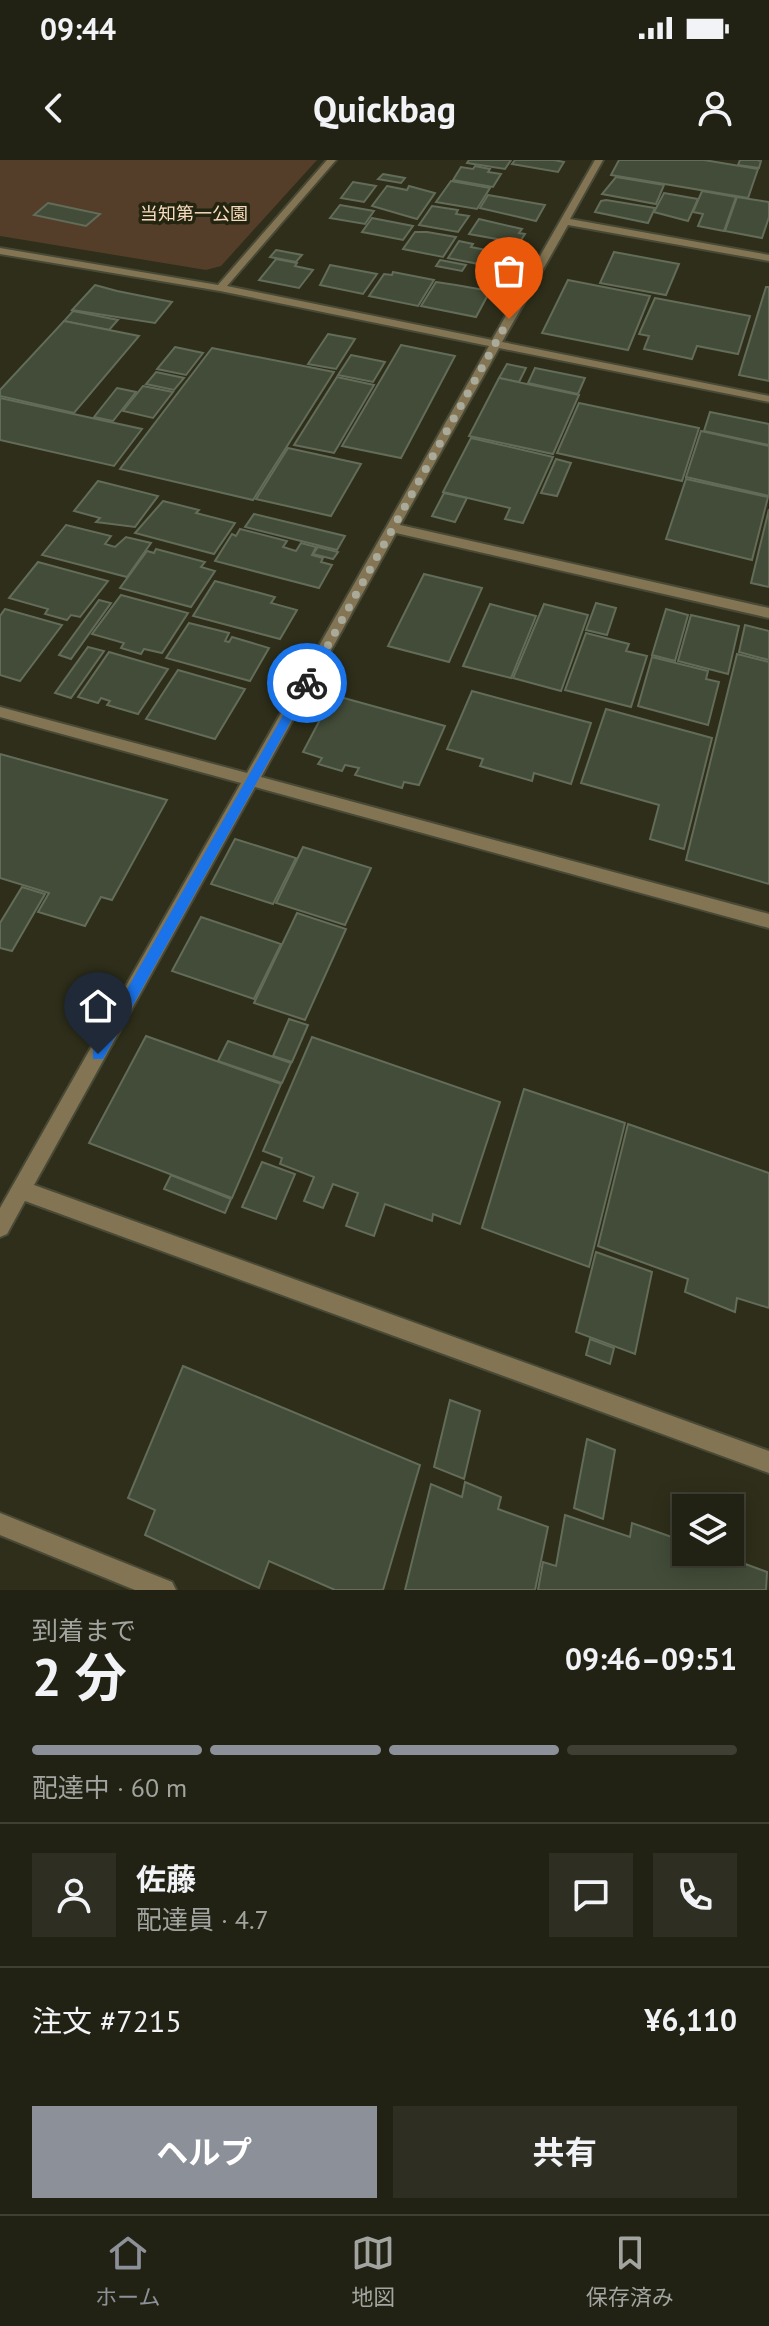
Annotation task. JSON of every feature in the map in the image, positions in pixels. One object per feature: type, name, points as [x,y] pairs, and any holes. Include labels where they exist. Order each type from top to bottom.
[{"type":"street","points":[[220,288],[332,160]]},
{"type":"street","points":[[0,1227],[599,160]]},
{"type":"street","points":[[564,221],[769,258]]},
{"type":"street","points":[[0,251],[220,288],[769,399]]},
{"type":"street","points":[[393,528],[769,613]]},
{"type":"street","points":[[0,712],[769,921]]},
{"type":"street","points":[[21,1190],[769,1462]]},
{"type":"street","points":[[0,1524],[164,1590]]},
{"type":"green space","name":"当知第一公園","points":[[0,160],[317,160],[221,266],[206,270],[0,236]]},
{"type":"building","points":[[469,160],[511,160],[505,169],[467,163]]},
{"type":"building","points":[[515,160],[564,162],[558,172],[512,164]]},
{"type":"building","points":[[619,160],[704,160],[758,169],[748,198],[611,175]]},
{"type":"building","points":[[740,160],[761,161],[759,168],[738,165]]},
{"type":"building","points":[[475,166],[501,174],[493,187],[453,180],[461,167],[473,169]]},
{"type":"building","points":[[383,174],[405,178],[401,183],[378,179]]},
{"type":"building","points":[[616,177],[664,185],[656,204],[602,194]]},
{"type":"building","points":[[451,181],[490,188],[477,209],[436,202]]},
{"type":"building","points":[[353,182],[376,186],[364,202],[341,198]]},
{"type":"building","points":[[387,186],[407,190],[409,186],[435,193],[417,219],[372,206]]},
{"type":"building","points":[[702,191],[736,197],[724,231],[698,226],[703,214],[693,212]]},
{"type":"building","points":[[664,193],[698,199],[688,221],[654,212]]},
{"type":"building","points":[[488,195],[545,205],[536,221],[480,208]]},
{"type":"building","points":[[737,197],[769,202],[769,217],[762,238],[725,231]]},
{"type":"building","points":[[601,201],[655,208],[648,223],[595,212]]},
{"type":"building","points":[[48,203],[100,214],[86,226],[34,215]]},
{"type":"building","points":[[340,205],[374,211],[365,224],[330,218]]},
{"type":"building","points":[[432,206],[458,210],[456,214],[469,216],[458,232],[419,225]]},
{"type":"building","points":[[372,218],[413,226],[403,240],[362,232]]},
{"type":"building","points":[[479,219],[522,229],[519,233],[525,234],[519,243],[469,234]]},
{"type":"building","points":[[415,232],[456,237],[443,257],[403,249]]},
{"type":"building","points":[[459,241],[473,244],[471,247],[511,255],[504,269],[448,258]]},
{"type":"building","points":[[276,250],[302,255],[296,262],[270,257]]},
{"type":"building","points":[[614,252],[679,264],[666,295],[600,283]]},
{"type":"building","points":[[276,259],[313,270],[299,288],[259,280]]},
{"type":"building","points":[[440,260],[466,265],[462,271],[436,266]]},
{"type":"building","points":[[330,265],[377,274],[363,294],[320,285]]},
{"type":"building","points":[[393,272],[434,280],[418,306],[369,296],[384,274],[392,275]]},
{"type":"building","points":[[568,280],[650,296],[628,350],[542,333]]},
{"type":"building","points":[[436,282],[490,291],[476,317],[421,306]]},
{"type":"building","points":[[95,285],[172,302],[155,323],[72,310]]},
{"type":"building","points":[[766,287],[769,287],[769,381],[739,375]]},
{"type":"building","points":[[655,298],[750,316],[738,354],[697,346],[692,359],[644,349],[649,336],[639,334]]},
{"type":"building","points":[[73,311],[118,320],[109,330],[64,321]]},
{"type":"building","points":[[64,321],[139,336],[74,413],[0,396],[0,390]]},
{"type":"building","points":[[328,334],[355,339],[336,369],[308,364]]},
{"type":"building","points":[[401,345],[455,356],[401,458],[342,446]]},
{"type":"building","points":[[175,347],[203,353],[186,375],[157,369]]},
{"type":"building","points":[[212,348],[334,372],[253,500],[120,469]]},
{"type":"building","points":[[351,355],[385,362],[373,382],[338,375]]},
{"type":"building","points":[[507,364],[526,368],[519,382],[499,378]]},
{"type":"building","points":[[535,368],[585,378],[578,394],[528,383]]},
{"type":"building","points":[[156,372],[184,378],[174,390],[146,384]]},
{"type":"building","points":[[337,377],[374,385],[334,453],[294,445]]},
{"type":"building","points":[[499,378],[579,395],[553,454],[469,436]]},
{"type":"building","points":[[143,386],[173,392],[153,418],[123,411]]},
{"type":"building","points":[[117,388],[136,392],[113,421],[94,417]]},
{"type":"building","points":[[0,398],[142,429],[114,466],[0,440]]},
{"type":"building","points":[[579,403],[699,428],[682,481],[557,453]]},
{"type":"building","points":[[710,412],[769,424],[769,445],[704,431]]},
{"type":"building","points":[[701,431],[769,446],[769,496],[686,477]]},
{"type":"building","points":[[471,438],[553,457],[523,523],[505,519],[510,508],[443,492]]},
{"type":"building","points":[[288,448],[361,464],[331,516],[256,499]]},
{"type":"building","points":[[556,459],[571,463],[557,496],[541,493]]},
{"type":"building","points":[[686,479],[768,497],[752,560],[666,539]]},
{"type":"building","points":[[98,481],[158,496],[135,527],[96,522],[100,518],[74,511]]},
{"type":"building","points":[[444,493],[467,498],[455,522],[432,516]]},
{"type":"building","points":[[163,501],[235,523],[214,554],[135,533]]},
{"type":"building","points":[[769,509],[769,587],[751,583]]},
{"type":"building","points":[[254,514],[345,536],[337,550],[245,527]]},
{"type":"building","points":[[66,525],[111,536],[105,544],[115,547],[126,537],[151,543],[127,577],[42,555]]},
{"type":"building","points":[[240,529],[287,541],[283,547],[296,551],[301,543],[316,547],[312,555],[332,565],[319,588],[215,561],[232,534],[236,536]]},
{"type":"building","points":[[318,547],[338,552],[333,559],[313,554]]},
{"type":"building","points":[[156,549],[205,562],[201,567],[215,571],[191,607],[120,588],[147,551],[154,553]]},
{"type":"building","points":[[38,562],[108,581],[80,617],[71,615],[67,620],[45,614],[48,609],[9,598]]},
{"type":"building","points":[[424,574],[482,588],[449,662],[388,646]]},
{"type":"building","points":[[215,581],[275,597],[271,603],[297,610],[280,639],[193,616]]},
{"type":"building","points":[[121,595],[188,613],[162,653],[144,649],[141,654],[121,648],[124,643],[92,634]]},
{"type":"building","points":[[99,600],[111,603],[71,659],[59,655]]},
{"type":"building","points":[[596,603],[616,608],[607,635],[586,630]]},
{"type":"building","points":[[490,604],[536,616],[511,678],[463,666]]},
{"type":"building","points":[[544,604],[588,615],[561,691],[513,678]]},
{"type":"building","points":[[5,609],[62,625],[20,681],[0,675],[0,616]]},
{"type":"building","points":[[666,609],[688,615],[675,661],[652,655]]},
{"type":"building","points":[[691,615],[739,626],[728,674],[678,661]]},
{"type":"building","points":[[189,623],[229,633],[225,641],[229,642],[232,637],[269,648],[250,681],[166,658]]},
{"type":"building","points":[[745,625],[769,631],[769,660],[739,652]]},
{"type":"building","points":[[586,633],[629,644],[626,651],[647,656],[631,707],[565,690]]},
{"type":"building","points":[[88,647],[104,651],[71,698],[55,693]]},
{"type":"building","points":[[109,652],[168,669],[138,714],[107,705],[110,701],[101,698],[98,703],[78,697]]},
{"type":"building","points":[[737,654],[769,662],[769,884],[686,860]]},
{"type":"building","points":[[652,657],[708,671],[706,679],[719,682],[708,725],[638,706]]},
{"type":"building","points":[[178,670],[245,689],[215,739],[146,719]]},
{"type":"building","points":[[472,691],[591,723],[571,784],[534,773],[532,781],[480,766],[483,759],[447,749]]},
{"type":"building","points":[[333,695],[445,726],[419,785],[404,782],[402,788],[355,775],[359,768],[345,765],[342,771],[318,764],[322,758],[303,752]]},
{"type":"building","points":[[606,709],[712,738],[684,849],[650,839],[659,805],[581,783]]},
{"type":"building","points":[[0,754],[167,800],[112,900],[101,897],[85,926],[38,912],[49,893],[0,878]]},
{"type":"building","points":[[235,839],[296,858],[273,904],[211,884]]},
{"type":"building","points":[[303,847],[371,868],[345,925],[276,903]]},
{"type":"building","points":[[22,887],[45,894],[12,951],[0,948],[0,923]]},
{"type":"building","points":[[297,913],[346,929],[305,1020],[254,1003]]},
{"type":"building","points":[[201,917],[281,944],[254,999],[172,971]]},
{"type":"building","points":[[289,1019],[308,1025],[292,1062],[273,1056]]},
{"type":"building","points":[[146,1036],[281,1084],[232,1198],[89,1143]]},
{"type":"building","points":[[312,1037],[500,1102],[460,1224],[433,1214],[432,1221],[385,1204],[374,1236],[346,1226],[358,1193],[333,1184],[323,1208],[304,1201],[314,1177],[280,1164],[282,1158],[263,1151]]},
{"type":"building","points":[[228,1041],[291,1063],[282,1083],[218,1061]]},
{"type":"building","points":[[524,1089],[625,1123],[589,1267],[482,1228]]},
{"type":"building","points":[[628,1124],[769,1173],[769,1308],[737,1298],[735,1312],[685,1292],[688,1279],[598,1246]]},
{"type":"building","points":[[262,1162],[295,1174],[276,1219],[242,1207]]},
{"type":"building","points":[[171,1175],[231,1199],[225,1213],[164,1189]]},
{"type":"building","points":[[596,1252],[652,1272],[635,1354],[576,1332]]},
{"type":"building","points":[[590,1339],[614,1348],[610,1364],[586,1355]]},
{"type":"building","points":[[183,1366],[420,1465],[383,1590],[335,1590],[269,1561],[259,1588],[145,1535],[155,1510],[128,1498]]},
{"type":"building","points":[[450,1400],[480,1411],[464,1479],[434,1467]]},
{"type":"building","points":[[587,1439],[615,1450],[603,1519],[574,1508]]},
{"type":"building","points":[[465,1482],[501,1497],[498,1509],[548,1527],[535,1590],[405,1590],[431,1484],[462,1497]]},
{"type":"building","points":[[565,1515],[630,1537],[632,1523],[672,1537],[672,1566],[744,1566],[744,1563],[767,1572],[766,1590],[538,1590],[543,1562],[556,1566]]},
{"type":"way so far","points":[[307,683],[509,319]]},
{"type":"route","points":[[98,1054],[307,683]]}]
